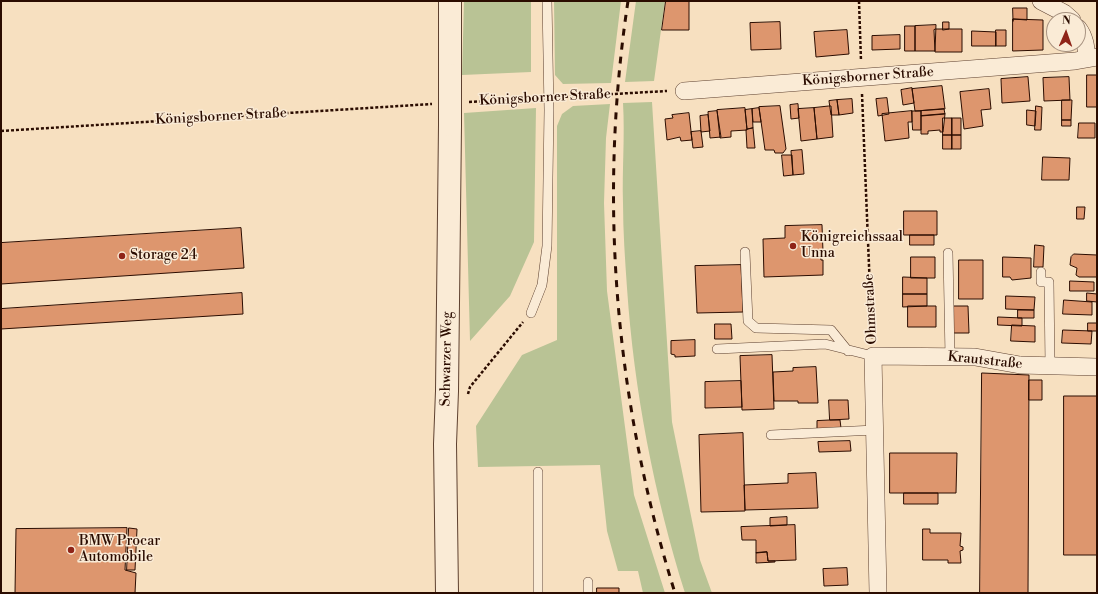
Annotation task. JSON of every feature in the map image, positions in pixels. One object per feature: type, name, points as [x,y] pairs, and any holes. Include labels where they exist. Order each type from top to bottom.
[{"type":"street","name":"Schwarzer Weg","points":[[447,593],[445,444],[447,391],[450,1]]},
{"type":"street","points":[[1041,1],[1062,12]]},
{"type":"street","points":[[1086,44],[1092,57]]},
{"type":"street","name":"Königsborner Straße","points":[[684,91],[1075,61],[1092,57]]},
{"type":"street","name":"Krautstraße","points":[[873,356],[975,357],[1020,365],[1097,367]]},
{"type":"street","name":"Ohmstraße","points":[[873,356],[878,593]]},
{"type":"lane","points":[[530,312],[542,285],[548,246],[547,1]]},
{"type":"lane","points":[[745,252],[748,321],[756,328],[831,330],[848,351]]},
{"type":"lane","points":[[948,253],[950,356]]},
{"type":"lane","points":[[1041,272],[1040,282],[1049,282],[1050,366]]},
{"type":"lane","points":[[717,349],[825,344],[848,351],[873,356]]},
{"type":"lane","points":[[771,435],[875,430]]},
{"type":"lane","points":[[538,472],[538,593]]},
{"type":"lane","points":[[588,582],[588,593]]},
{"type":"path","name":"Ohmstraße","points":[[859,1],[873,356]]},
{"type":"path","name":"Königsborner Straße","points":[[461,103],[548,97],[684,91]]},
{"type":"path","name":"Königsborner Straße","points":[[1,131],[437,104]]},
{"type":"path","points":[[465,401],[470,387],[530,312]]},
{"type":"green space","points":[[464,1],[531,1],[531,72],[462,75]]},
{"type":"green space","points":[[554,1],[621,1],[611,83],[563,84],[555,75]]},
{"type":"green space","points":[[636,1],[665,1],[654,81],[625,82]]},
{"type":"green space","points":[[652,102],[672,422],[700,560],[712,593],[685,593],[664,518],[647,442],[640,404],[630,327],[624,235],[623,103]]},
{"type":"green space","points":[[610,104],[606,138],[604,203],[607,291],[634,495],[665,593],[643,593],[638,571],[618,571],[607,531],[600,465],[478,467],[476,426],[522,355],[557,340],[557,126],[562,114],[573,106]]},
{"type":"green space","points":[[536,108],[534,242],[510,296],[470,341],[464,113]]},
{"type":"building","points":[[666,1],[689,1],[689,30],[662,30]]},
{"type":"building","points":[[1013,8],[1027,8],[1027,20],[1013,19]]},
{"type":"building","points":[[1013,19],[1043,20],[1043,50],[1013,51]]},
{"type":"building","points":[[780,22],[781,49],[751,50],[750,23]]},
{"type":"building","points":[[943,22],[949,22],[949,29],[943,30]]},
{"type":"building","points":[[936,25],[935,51],[915,51],[915,26]]},
{"type":"building","points":[[905,26],[915,26],[915,51],[905,51]]},
{"type":"building","points":[[962,29],[962,52],[935,52],[934,30]]},
{"type":"building","points":[[847,30],[849,54],[816,57],[814,32]]},
{"type":"building","points":[[996,30],[1006,30],[1006,46],[996,46]]},
{"type":"building","points":[[972,31],[996,32],[996,46],[972,46]]},
{"type":"building","points":[[900,35],[900,49],[872,50],[872,36]]},
{"type":"building","points":[[1087,75],[1097,75],[1097,107],[1087,107]]},
{"type":"building","points":[[1028,77],[1030,101],[1002,103],[1001,79]]},
{"type":"building","points":[[1069,77],[1070,100],[1044,101],[1043,78]]},
{"type":"building","points":[[942,86],[945,109],[915,111],[912,89]]},
{"type":"building","points":[[912,88],[914,103],[903,105],[901,90]]},
{"type":"building","points":[[989,89],[991,109],[981,110],[983,126],[964,129],[960,92]]},
{"type":"building","points":[[887,98],[889,114],[878,116],[876,99]]},
{"type":"building","points":[[852,99],[853,113],[839,115],[837,100]]},
{"type":"building","points":[[837,100],[839,115],[831,115],[829,101]]},
{"type":"building","points":[[1062,100],[1072,100],[1071,120],[1062,120]]},
{"type":"building","points":[[798,104],[799,118],[791,119],[790,105]]},
{"type":"building","points":[[780,106],[786,149],[783,153],[775,153],[774,150],[765,150],[759,107]]},
{"type":"building","points":[[831,106],[833,137],[817,139],[814,108]]},
{"type":"building","points":[[1036,106],[1042,107],[1041,130],[1035,130]]},
{"type":"building","points":[[745,108],[747,130],[731,131],[731,137],[720,138],[717,110]]},
{"type":"building","points":[[759,108],[761,122],[753,122],[752,109]]},
{"type":"building","points":[[814,108],[817,139],[801,141],[798,109]]},
{"type":"building","points":[[752,109],[753,128],[747,129],[745,110]]},
{"type":"building","points":[[944,109],[945,114],[921,116],[921,111]]},
{"type":"building","points":[[1027,110],[1036,111],[1035,126],[1027,125]]},
{"type":"building","points":[[717,111],[721,137],[710,138],[708,112]]},
{"type":"building","points":[[912,111],[912,122],[908,122],[909,138],[885,141],[882,114]]},
{"type":"building","points":[[912,111],[921,111],[921,130],[913,130]]},
{"type":"building","points":[[689,113],[692,140],[681,141],[680,137],[667,140],[665,119],[673,118],[672,115]]},
{"type":"building","points":[[945,114],[943,132],[940,132],[940,130],[928,131],[928,134],[921,134],[921,116]]},
{"type":"building","points":[[708,115],[710,131],[701,132],[700,116]]},
{"type":"building","points":[[943,118],[952,118],[952,135],[943,135]]},
{"type":"building","points":[[952,118],[961,118],[961,135],[952,135]]},
{"type":"building","points":[[1062,120],[1071,120],[1071,126],[1062,126]]},
{"type":"building","points":[[1079,123],[1095,123],[1095,138],[1078,138]]},
{"type":"building","points":[[753,128],[755,148],[747,148],[746,130]]},
{"type":"building","points":[[701,131],[703,147],[693,148],[691,132]]},
{"type":"building","points":[[943,135],[952,135],[952,149],[943,149]]},
{"type":"building","points":[[952,135],[961,135],[961,149],[952,149]]},
{"type":"building","points":[[802,150],[804,174],[793,175],[791,151]]},
{"type":"building","points":[[782,155],[792,155],[793,175],[784,176]]},
{"type":"building","points":[[1043,157],[1070,158],[1069,180],[1042,180]]},
{"type":"building","points":[[1077,207],[1085,207],[1084,219],[1077,219]]},
{"type":"building","points":[[904,211],[937,211],[937,235],[904,235]]},
{"type":"building","name":"Königreichssaal Unna","points":[[822,225],[823,252],[820,252],[821,260],[823,260],[823,275],[764,277],[763,239],[785,238],[785,226]]},
{"type":"building","name":"Storage 24","points":[[241,228],[244,268],[1,284],[1,243]]},
{"type":"building","points":[[910,235],[934,235],[934,245],[910,245]]},
{"type":"building","points":[[1035,245],[1044,246],[1043,267],[1034,267]]},
{"type":"building","points":[[1074,254],[1097,255],[1097,277],[1079,277],[1076,275],[1077,268],[1070,265],[1071,257]]},
{"type":"building","points":[[911,257],[935,257],[935,278],[911,278]]},
{"type":"building","points":[[1003,257],[1031,258],[1031,278],[1012,280],[1010,277],[1003,277]]},
{"type":"building","points":[[959,260],[983,260],[983,299],[959,299]]},
{"type":"building","points":[[741,265],[743,312],[697,313],[695,266]]},
{"type":"building","points":[[903,277],[927,278],[927,294],[903,294]]},
{"type":"building","points":[[1070,281],[1094,282],[1094,291],[1070,291]]},
{"type":"building","points":[[242,293],[243,314],[1,329],[1,309]]},
{"type":"building","points":[[1087,293],[1097,294],[1097,302],[1087,301]]},
{"type":"building","points":[[903,294],[927,294],[927,306],[903,307]]},
{"type":"building","points":[[1006,296],[1035,297],[1034,310],[1006,309]]},
{"type":"building","points":[[1064,300],[1092,302],[1092,315],[1063,314]]},
{"type":"building","points":[[908,306],[936,306],[936,327],[908,327]]},
{"type":"building","points":[[953,306],[968,306],[969,333],[953,333]]},
{"type":"building","points":[[1018,310],[1034,310],[1034,318],[1018,318]]},
{"type":"building","points":[[998,317],[1022,318],[1022,326],[998,325]]},
{"type":"building","points":[[1088,323],[1097,323],[1097,331],[1088,331]]},
{"type":"building","points":[[715,324],[731,324],[732,339],[715,339]]},
{"type":"building","points":[[1012,325],[1035,326],[1035,342],[1011,341]]},
{"type":"building","points":[[1063,330],[1092,331],[1091,344],[1062,343]]},
{"type":"building","points":[[695,340],[695,356],[675,357],[675,355],[671,354],[671,341]]},
{"type":"building","points":[[772,355],[774,409],[742,410],[740,356]]},
{"type":"building","points":[[816,367],[818,403],[774,401],[773,372],[793,371],[793,368]]},
{"type":"building","points":[[982,373],[1029,375],[1028,593],[980,593]]},
{"type":"building","points":[[1029,380],[1042,380],[1042,400],[1029,400]]},
{"type":"building","points":[[741,381],[742,407],[705,408],[705,382]]},
{"type":"building","points":[[1064,396],[1097,396],[1097,555],[1064,555]]},
{"type":"building","points":[[829,400],[848,400],[849,419],[830,420]]},
{"type":"building","points":[[840,420],[841,428],[817,429],[817,421]]},
{"type":"building","points":[[743,433],[745,511],[701,512],[699,435]]},
{"type":"building","points":[[850,441],[851,451],[819,452],[818,442]]},
{"type":"building","points":[[890,453],[957,453],[956,493],[890,493]]},
{"type":"building","points":[[816,473],[818,508],[745,510],[744,485],[788,483],[788,474]]},
{"type":"building","points":[[904,493],[938,493],[938,504],[904,504]]},
{"type":"building","points":[[787,517],[787,525],[770,526],[770,518]]},
{"type":"building","points":[[795,525],[796,560],[768,561],[767,552],[756,553],[756,540],[742,540],[741,527]]},
{"type":"building","name":"BMW Procar Automobile","points":[[127,528],[125,570],[136,573],[135,593],[15,593],[16,529]]},
{"type":"building","points":[[129,528],[137,529],[135,570],[127,570]]},
{"type":"building","points":[[923,529],[930,529],[930,533],[961,533],[960,546],[963,547],[963,550],[960,551],[961,563],[948,563],[948,560],[923,560]]},
{"type":"building","points":[[767,552],[768,561],[775,562],[756,563],[756,553]]},
{"type":"building","points":[[847,568],[848,585],[824,586],[823,569]]},
{"type":"building","points":[[597,588],[619,588],[619,593],[597,593]]},
{"type":"railway","points":[[628,1],[619,76],[614,150],[614,225],[618,300],[626,374],[638,447],[655,521],[675,593]]},
{"type":"place","name":"Königreichssaal Unna","points":[[793,246]]},
{"type":"place","name":"Storage 24","points":[[122,256]]},
{"type":"place","name":"BMW Procar Automobile","points":[[71,550]]}]
